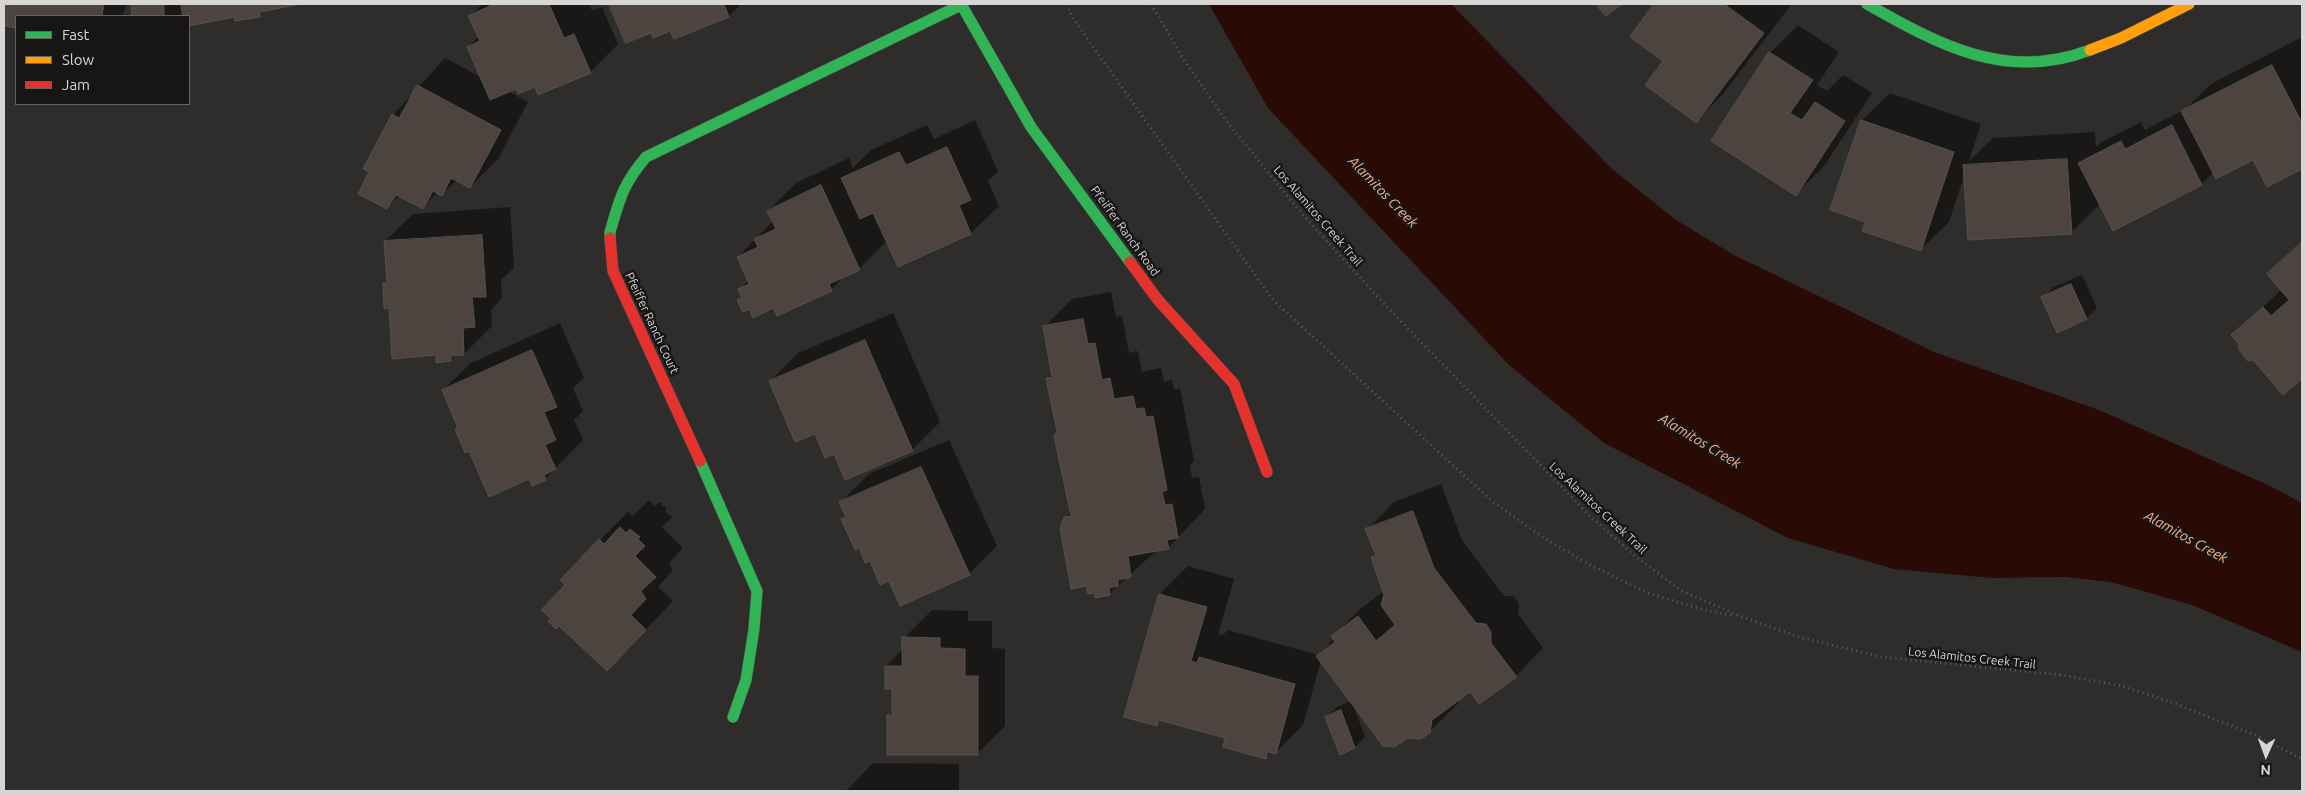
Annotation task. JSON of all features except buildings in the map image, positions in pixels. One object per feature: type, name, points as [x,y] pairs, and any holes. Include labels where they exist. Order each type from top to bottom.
[{"type":"street","name":"Pfeiffer Ranch Road","points":[[961,4],[1031,127],[1158,300],[1234,384],[1267,472]]},
{"type":"street","name":"Pfeiffer Ranch Court","points":[[732,718],[746,680],[754,629],[757,591],[680,415],[613,271],[610,232],[620,197],[629,177],[646,157],[961,4]]},
{"type":"street","points":[[1867,4],[1918,34],[1978,56],[2010,62],[2048,62],[2096,48],[2189,4]]},
{"type":"path","points":[[1067,4],[1072,16],[1273,300],[1493,502],[1547,540],[1592,566],[1648,593],[1700,609],[1742,617]]},
{"type":"path","name":"Los Alamitos Creek Trail","points":[[1151,4],[1186,63],[1228,123],[1302,214],[1589,515],[1634,556],[1682,591],[1742,617],[1802,638],[1882,657],[2061,675],[2122,686],[2176,704],[2255,735],[2302,759]]},
{"type":"water","name":"Alamitos Creek","points":[[1209,4],[1451,4],[1612,169],[1676,220],[1734,255],[1934,352],[2099,410],[2270,486],[2302,503],[2302,652],[2192,605],[2111,582],[2064,577],[1992,578],[1894,569],[1788,538],[1604,443],[1509,365],[1268,108]]},
{"type":"traffic: fast","points":[[961,4],[1031,127],[1130,262]]},
{"type":"traffic: fast","points":[[1867,4],[1947,45],[1974,54],[2002,60],[2030,62],[2060,59],[2090,50]]},
{"type":"traffic: fast","points":[[610,238],[610,232],[623,192],[632,175],[646,157],[961,5]]},
{"type":"traffic: fast","points":[[700,461],[757,591],[754,629],[746,680],[733,717]]},
{"type":"traffic: slow","points":[[2090,50],[2121,38],[2189,4]]},
{"type":"traffic: jam","points":[[610,238],[613,271],[700,461]]},
{"type":"traffic: jam","points":[[1130,262],[1158,300],[1234,384],[1267,472]]}]
